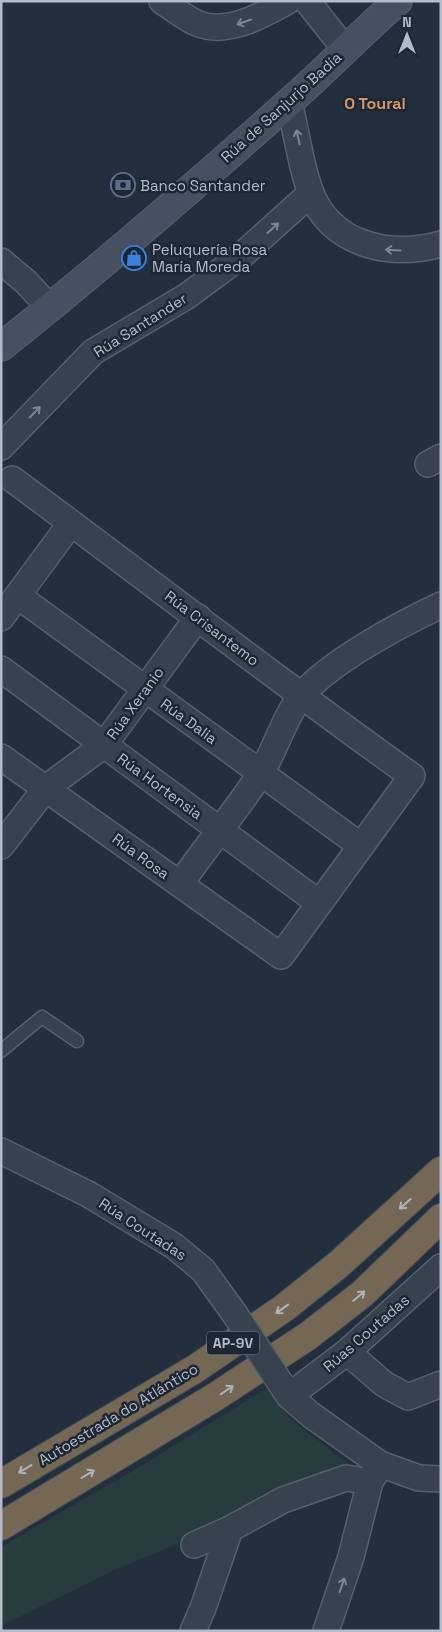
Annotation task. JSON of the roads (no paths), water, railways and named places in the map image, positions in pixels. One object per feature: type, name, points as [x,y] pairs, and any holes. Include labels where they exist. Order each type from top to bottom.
[{"type":"highway","name":"Autoestrada do Atlántico","points":[[1,1484],[195,1369],[284,1308],[339,1264],[441,1171]]},
{"type":"highway","name":"AP-9V","points":[[1,1526],[216,1397],[308,1336],[362,1294],[441,1218]]},
{"type":"main road","name":"Rúa de Sanjurjo Badía","points":[[1,347],[50,308],[289,103],[398,1]]},
{"type":"street","points":[[162,1],[200,25],[216,27],[234,25],[304,2],[345,49]]},
{"type":"street","points":[[289,103],[311,193],[330,222],[346,236],[363,244],[384,250],[408,251],[441,244]]},
{"type":"street","name":"Rúa Santander","points":[[1,447],[93,352],[195,290],[241,256],[311,193]]},
{"type":"street","points":[[1,261],[26,282],[50,308]]},
{"type":"street","name":"Rúa Crisantemo","points":[[12,479],[198,617],[300,697],[412,776],[361,846]]},
{"type":"street","points":[[1,618],[71,523]]},
{"type":"street","name":"Rúa Dalia","points":[[18,596],[361,846]]},
{"type":"street","points":[[180,884],[261,773],[300,697],[319,678],[355,654],[405,622],[441,604]]},
{"type":"street","name":"Rúa Xeranio","points":[[2,844],[46,788],[104,745],[198,617]]},
{"type":"street","name":"Rúa Hortensia","points":[[1,669],[319,903]]},
{"type":"street","name":"Rúa Rosa","points":[[1,757],[281,956],[319,903]]},
{"type":"street","points":[[319,903],[361,846]]},
{"type":"street","name":"Rúa Coutadas","points":[[1,1151],[88,1194],[174,1246],[203,1270],[285,1390],[375,1474],[441,1479]]},
{"type":"street","name":"Rúas Coutadas","points":[[285,1390],[347,1352],[441,1267]]},
{"type":"street","points":[[347,1352],[384,1384],[408,1397],[441,1384]]},
{"type":"street","points":[[194,1545],[230,1529],[284,1500],[346,1478],[375,1474],[351,1557],[326,1631]]},
{"type":"street","points":[[193,1631],[203,1608],[230,1529]]},
{"type":"lane","points":[[1,1051],[42,1018],[77,1041]]},
{"type":"place","name":"Banco Santander","points":[[123,185]]},
{"type":"place","name":"Peluquería Rosa María Moreda","points":[[134,258]]},
{"type":"district","name":"O Toural","points":[[375,103]]}]
